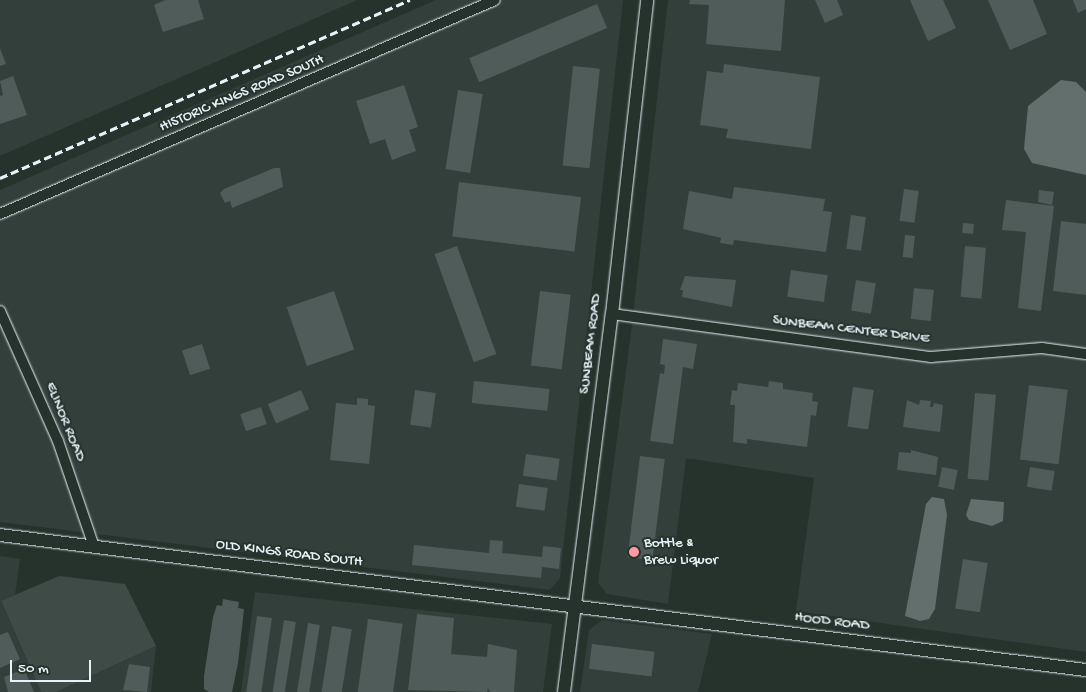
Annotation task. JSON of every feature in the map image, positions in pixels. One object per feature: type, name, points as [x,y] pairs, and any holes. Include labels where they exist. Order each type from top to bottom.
[{"type":"street","name":"HISTORIC KINGS ROAD SOUTH","points":[[0,214],[495,0]]},
{"type":"street","name":"SUNBEAM ROAD","points":[[564,692],[612,314],[646,0]]},
{"type":"street","name":"ELINOR ROAD","points":[[0,311],[58,441],[94,546]]},
{"type":"street","name":"SUNBEAM CENTER DRIVE","points":[[612,314],[931,356],[1025,349],[1086,354]]},
{"type":"street","name":"OLD KINGS ROAD SOUTH","points":[[0,535],[575,606]]},
{"type":"street","name":"HOOD ROAD","points":[[575,606],[1086,670]]},
{"type":"shaded area","points":[[0,0],[357,0],[0,156]]},
{"type":"shaded area","points":[[436,0],[623,0],[560,578],[550,590],[0,522],[0,190]]},
{"type":"shaded area","points":[[668,0],[1086,0],[1086,652],[796,611],[814,478],[693,459],[686,459],[668,604],[607,594],[598,583],[632,325]]},
{"type":"shaded area","points":[[1061,80],[1076,82],[1086,92],[1086,175],[1032,163],[1024,149],[1028,106]]},
{"type":"shaded area","points":[[932,497],[944,499],[947,515],[935,609],[929,619],[920,621],[905,616],[926,504]]},
{"type":"shaded area","points":[[971,499],[1004,502],[1003,521],[992,526],[969,520],[966,515]]},
{"type":"shaded area","points":[[0,556],[20,559],[15,595],[1,602],[41,692],[0,692]]},
{"type":"shaded area","points":[[59,576],[125,584],[156,646],[56,692],[41,692],[1,601]]},
{"type":"shaded area","points":[[255,592],[552,624],[543,692],[241,692]]},
{"type":"shaded area","points":[[602,620],[712,634],[698,692],[580,692],[589,630]]},
{"type":"shaded area","points":[[156,646],[151,692],[56,692]]},
{"type":"building","points":[[165,0],[198,0],[204,19],[163,32],[154,5]]},
{"type":"building","points":[[690,0],[785,0],[781,51],[706,44],[709,5],[689,4]]},
{"type":"building","points":[[815,0],[837,0],[843,15],[825,23]]},
{"type":"building","points":[[910,0],[943,0],[956,28],[928,41]]},
{"type":"building","points":[[988,0],[1033,0],[1047,34],[1010,50]]},
{"type":"building","points":[[1073,0],[1086,0],[1086,9],[1078,13]]},
{"type":"building","points":[[597,4],[607,28],[479,82],[469,58]]},
{"type":"building","points":[[0,48],[6,64],[0,66]]},
{"type":"building","points":[[724,64],[820,77],[811,149],[726,138],[728,129],[700,125],[707,71],[723,73]]},
{"type":"building","points":[[573,66],[600,69],[589,168],[563,165]]},
{"type":"building","points":[[13,76],[27,115],[0,124],[0,96],[3,95],[0,81]]},
{"type":"building","points":[[404,85],[418,127],[409,130],[416,151],[392,160],[385,139],[370,144],[356,101]]},
{"type":"building","points":[[458,90],[483,94],[470,173],[445,169]]},
{"type":"building","points":[[274,168],[280,168],[283,187],[232,208],[230,201],[225,203],[220,193],[224,189]]},
{"type":"building","points":[[459,182],[581,197],[574,252],[452,237]]},
{"type":"building","points":[[734,187],[825,199],[823,211],[832,212],[826,252],[734,240],[733,245],[720,243],[721,238],[683,229],[689,191],[732,199]]},
{"type":"building","points":[[904,189],[919,191],[914,223],[900,221]]},
{"type":"building","points":[[1039,190],[1054,192],[1052,205],[1038,202]]},
{"type":"building","points":[[1006,200],[1054,206],[1041,311],[1018,308],[1026,232],[1002,230]]},
{"type":"building","points":[[851,215],[866,217],[861,251],[846,249]]},
{"type":"building","points":[[1061,221],[1086,224],[1086,295],[1053,291]]},
{"type":"building","points":[[963,223],[974,224],[973,234],[962,233]]},
{"type":"building","points":[[905,235],[915,236],[913,258],[903,257]]},
{"type":"building","points":[[457,246],[496,354],[474,362],[434,254]]},
{"type":"building","points":[[965,246],[986,248],[981,299],[961,297]]},
{"type":"building","points":[[791,270],[828,275],[824,302],[787,297]]},
{"type":"building","points":[[685,276],[736,280],[732,307],[682,297],[683,290],[680,290]]},
{"type":"building","points":[[856,280],[876,283],[871,314],[851,311]]},
{"type":"building","points":[[914,288],[934,290],[931,321],[911,319]]},
{"type":"building","points":[[334,291],[354,350],[307,366],[287,307]]},
{"type":"building","points":[[540,291],[571,295],[562,369],[531,365]]},
{"type":"building","points":[[663,339],[697,344],[693,369],[683,367],[673,444],[650,441],[660,373],[664,374],[665,365],[660,364]]},
{"type":"building","points":[[202,344],[210,369],[190,375],[182,350]]},
{"type":"building","points":[[474,381],[550,389],[547,411],[472,403]]},
{"type":"building","points":[[769,381],[783,383],[783,389],[813,393],[812,401],[818,402],[816,416],[811,415],[807,447],[747,439],[747,444],[733,442],[735,405],[730,405],[732,390],[737,391],[738,383],[768,387]]},
{"type":"building","points":[[1029,385],[1068,390],[1059,464],[1020,459]]},
{"type":"building","points":[[853,387],[874,390],[868,430],[847,427]]},
{"type":"building","points":[[301,390],[309,409],[276,423],[268,404]]},
{"type":"building","points":[[415,390],[436,393],[431,428],[410,425]]},
{"type":"building","points":[[975,393],[996,395],[988,481],[968,479]]},
{"type":"building","points":[[357,398],[368,399],[368,405],[375,406],[369,464],[330,460],[336,403],[357,405]]},
{"type":"building","points":[[907,400],[919,405],[920,400],[931,401],[930,407],[933,407],[934,403],[943,405],[940,432],[903,427]]},
{"type":"building","points":[[261,407],[267,424],[246,431],[240,414]]},
{"type":"building","points":[[911,450],[938,457],[936,475],[897,470],[899,452],[911,453]]},
{"type":"building","points":[[526,454],[560,459],[557,481],[523,476]]},
{"type":"building","points":[[640,456],[665,459],[652,560],[628,557]]},
{"type":"building","points":[[942,467],[958,470],[954,490],[938,487]]},
{"type":"building","points":[[1030,467],[1055,471],[1052,491],[1027,487]]},
{"type":"building","points":[[519,484],[548,488],[545,511],[516,507]]},
{"type":"building","points":[[490,540],[503,541],[502,553],[542,557],[543,546],[561,548],[559,569],[542,567],[541,578],[412,565],[414,545],[489,553]]},
{"type":"building","points":[[963,559],[988,563],[980,612],[955,608]]},
{"type":"building","points":[[223,599],[239,602],[238,608],[244,609],[238,663],[232,692],[209,692],[204,689],[204,676],[213,617],[217,605],[222,606]]},
{"type":"building","points":[[417,614],[454,618],[451,654],[487,657],[488,644],[517,650],[514,692],[490,692],[488,688],[487,692],[408,690]]},
{"type":"building","points":[[257,616],[272,618],[261,692],[246,692]]},
{"type":"building","points":[[368,619],[403,624],[393,692],[358,692]]},
{"type":"building","points":[[284,620],[296,622],[285,692],[273,692]]},
{"type":"building","points":[[308,623],[320,625],[309,692],[297,692]]},
{"type":"building","points":[[332,626],[352,629],[342,692],[322,692]]},
{"type":"building","points":[[8,632],[20,659],[0,668],[0,635]]},
{"type":"building","points":[[592,644],[655,652],[651,676],[589,669]]},
{"type":"building","points":[[129,664],[150,667],[147,692],[123,690]]},
{"type":"building","points":[[24,669],[34,692],[8,692],[4,677]]},
{"type":"railway","points":[[0,178],[410,0]]},
{"type":"place","name":"Bottle & Brew Liquor","points":[[634,552]]}]
